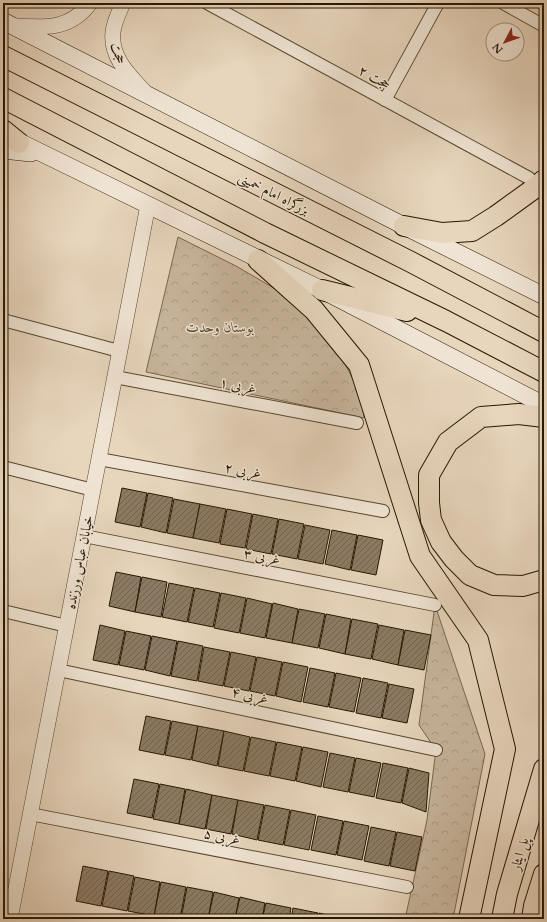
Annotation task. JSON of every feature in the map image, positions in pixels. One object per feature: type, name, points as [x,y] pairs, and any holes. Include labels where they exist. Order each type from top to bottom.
[{"type":"highway","name":"بزرگراه امام خمینی","points":[[3,56],[404,258],[544,332]]},
{"type":"highway","points":[[3,98],[265,233],[446,321],[544,372]]},
{"type":"highway","points":[[3,130],[8,142]]},
{"type":"highway","points":[[404,226],[442,233],[472,230],[496,216],[532,190],[536,179]]},
{"type":"highway","points":[[258,260],[314,310],[359,365],[420,556],[478,640],[505,749],[469,919]]},
{"type":"highway","points":[[322,290],[446,321]]},
{"type":"highway","points":[[544,417],[519,414],[481,417],[448,442],[429,475],[429,503],[432,520],[441,542],[454,559],[470,575],[494,585],[523,586],[544,580]]},
{"type":"highway","name":"پل ایثار","points":[[502,919],[544,769]]},
{"type":"highway","points":[[533,912],[544,874]]},
{"type":"main road","points":[[9,23],[149,96],[544,296]]},
{"type":"main road","points":[[8,142],[42,154],[322,290],[544,405]]},
{"type":"street","points":[[9,23],[42,28],[54,26],[68,22],[80,14],[90,3]]},
{"type":"street","name":"حجت","points":[[123,3],[116,20],[113,33],[117,56],[122,66],[149,96]]},
{"type":"street","name":"حجت ۲","points":[[208,3],[385,100],[536,179]]},
{"type":"street","points":[[385,100],[438,3]]},
{"type":"street","points":[[503,3],[544,26]]},
{"type":"street","name":"خیابان عباس ورزنده","points":[[10,919],[9,889],[30,814],[148,206]]},
{"type":"street","points":[[3,320],[120,351]]},
{"type":"street","name":"غربی ۱","points":[[114,377],[356,423]]},
{"type":"street","name":"غربی ۲","points":[[99,459],[383,511]]},
{"type":"street","points":[[3,467],[93,490]]},
{"type":"street","name":"غربی ۳","points":[[84,536],[435,605]]},
{"type":"street","points":[[3,610],[67,626]]},
{"type":"street","name":"غربی ۴","points":[[58,670],[436,750]]},
{"type":"street","name":"غربی ۵","points":[[30,814],[407,887]]},
{"type":"green space","name":"بوستان وحدت","points":[[178,237],[236,266],[296,301],[331,338],[361,394],[364,418],[146,372]]},
{"type":"green space","points":[[435,605],[485,754],[453,919],[405,919],[427,820],[436,750],[419,725]]},
{"type":"building","points":[[122,488],[147,493],[140,527],[115,522]]},
{"type":"building","points":[[148,493],[173,498],[166,533],[141,527]]},
{"type":"building","points":[[174,499],[200,504],[193,538],[167,533]]},
{"type":"building","points":[[200,504],[226,509],[219,543],[193,538]]},
{"type":"building","points":[[227,509],[252,514],[245,548],[220,544]]},
{"type":"building","points":[[253,514],[278,519],[271,554],[246,549]]},
{"type":"building","points":[[279,519],[304,524],[297,559],[272,554]]},
{"type":"building","points":[[305,525],[330,530],[323,564],[298,559]]},
{"type":"building","points":[[332,530],[357,535],[350,570],[325,564]]},
{"type":"building","points":[[358,535],[383,540],[376,575],[351,570]]},
{"type":"building","points":[[116,572],[141,577],[135,612],[109,606]]},
{"type":"building","points":[[142,577],[167,582],[161,617],[135,612]]},
{"type":"building","points":[[169,583],[194,588],[187,622],[162,617]]},
{"type":"building","points":[[195,588],[220,593],[213,627],[188,622]]},
{"type":"building","points":[[221,593],[246,598],[239,633],[214,628]]},
{"type":"building","points":[[247,598],[272,604],[265,638],[240,633]]},
{"type":"building","points":[[273,603],[298,609],[292,643],[266,638]]},
{"type":"building","points":[[299,609],[325,614],[318,648],[292,643]]},
{"type":"building","points":[[326,614],[351,619],[345,654],[319,648]]},
{"type":"building","points":[[352,619],[378,624],[371,659],[345,654]]},
{"type":"building","points":[[100,625],[125,631],[118,665],[93,660]]},
{"type":"building","points":[[379,625],[404,630],[398,665],[372,659]]},
{"type":"building","points":[[405,630],[431,635],[424,670],[398,665]]},
{"type":"building","points":[[126,631],[151,636],[144,670],[119,665]]},
{"type":"building","points":[[152,636],[177,641],[170,676],[145,670]]},
{"type":"building","points":[[178,641],[203,646],[197,681],[171,676]]},
{"type":"building","points":[[204,647],[230,652],[223,686],[198,681]]},
{"type":"building","points":[[231,652],[256,657],[249,691],[224,686]]},
{"type":"building","points":[[257,657],[282,662],[275,696],[250,691]]},
{"type":"building","points":[[283,662],[308,667],[301,702],[276,696]]},
{"type":"building","points":[[310,668],[335,673],[328,707],[303,702]]},
{"type":"building","points":[[336,673],[361,678],[354,712],[329,707]]},
{"type":"building","points":[[363,678],[388,683],[381,718],[356,713]]},
{"type":"building","points":[[389,684],[414,689],[407,723],[382,718]]},
{"type":"building","points":[[146,716],[171,721],[164,755],[139,750]]},
{"type":"building","points":[[172,721],[198,726],[191,760],[165,755]]},
{"type":"building","points":[[198,726],[224,731],[217,766],[192,760]]},
{"type":"building","points":[[224,731],[250,737],[243,771],[218,766]]},
{"type":"building","points":[[251,737],[276,742],[269,776],[244,771]]},
{"type":"building","points":[[277,742],[302,747],[295,781],[270,776]]},
{"type":"building","points":[[303,747],[328,752],[321,787],[296,781]]},
{"type":"building","points":[[330,753],[355,758],[348,792],[323,787]]},
{"type":"building","points":[[356,758],[381,763],[374,797],[349,792]]},
{"type":"building","points":[[383,763],[408,768],[401,803],[376,798]]},
{"type":"building","points":[[409,768],[429,773],[426,812],[402,803]]},
{"type":"building","points":[[134,779],[159,784],[152,818],[127,813]]},
{"type":"building","points":[[160,784],[185,789],[179,824],[153,819]]},
{"type":"building","points":[[186,789],[212,795],[205,829],[179,824]]},
{"type":"building","points":[[212,795],[238,800],[231,834],[206,829]]},
{"type":"building","points":[[238,800],[264,805],[257,840],[232,834]]},
{"type":"building","points":[[265,805],[290,810],[283,845],[258,840]]},
{"type":"building","points":[[291,810],[316,815],[309,850],[284,845]]},
{"type":"building","points":[[318,816],[343,821],[336,855],[311,850]]},
{"type":"building","points":[[344,821],[369,826],[362,860],[337,855]]},
{"type":"building","points":[[371,827],[396,832],[389,866],[364,861]]},
{"type":"building","points":[[397,832],[422,837],[415,871],[390,866]]},
{"type":"building","points":[[83,866],[108,871],[101,906],[76,901]]},
{"type":"building","points":[[109,871],[134,876],[127,911],[102,906]]},
{"type":"building","points":[[135,877],[160,882],[154,916],[128,911]]},
{"type":"building","points":[[161,882],[186,887],[180,919],[168,919],[154,916]]},
{"type":"building","points":[[187,887],[213,892],[208,919],[181,919]]},
{"type":"building","points":[[214,892],[239,898],[235,919],[208,919]]},
{"type":"building","points":[[240,897],[265,903],[262,919],[235,919]]},
{"type":"building","points":[[266,903],[291,908],[289,919],[262,919]]},
{"type":"building","points":[[293,908],[318,913],[317,919],[291,919]]},
{"type":"building","points":[[319,913],[344,919],[318,919]]}]
